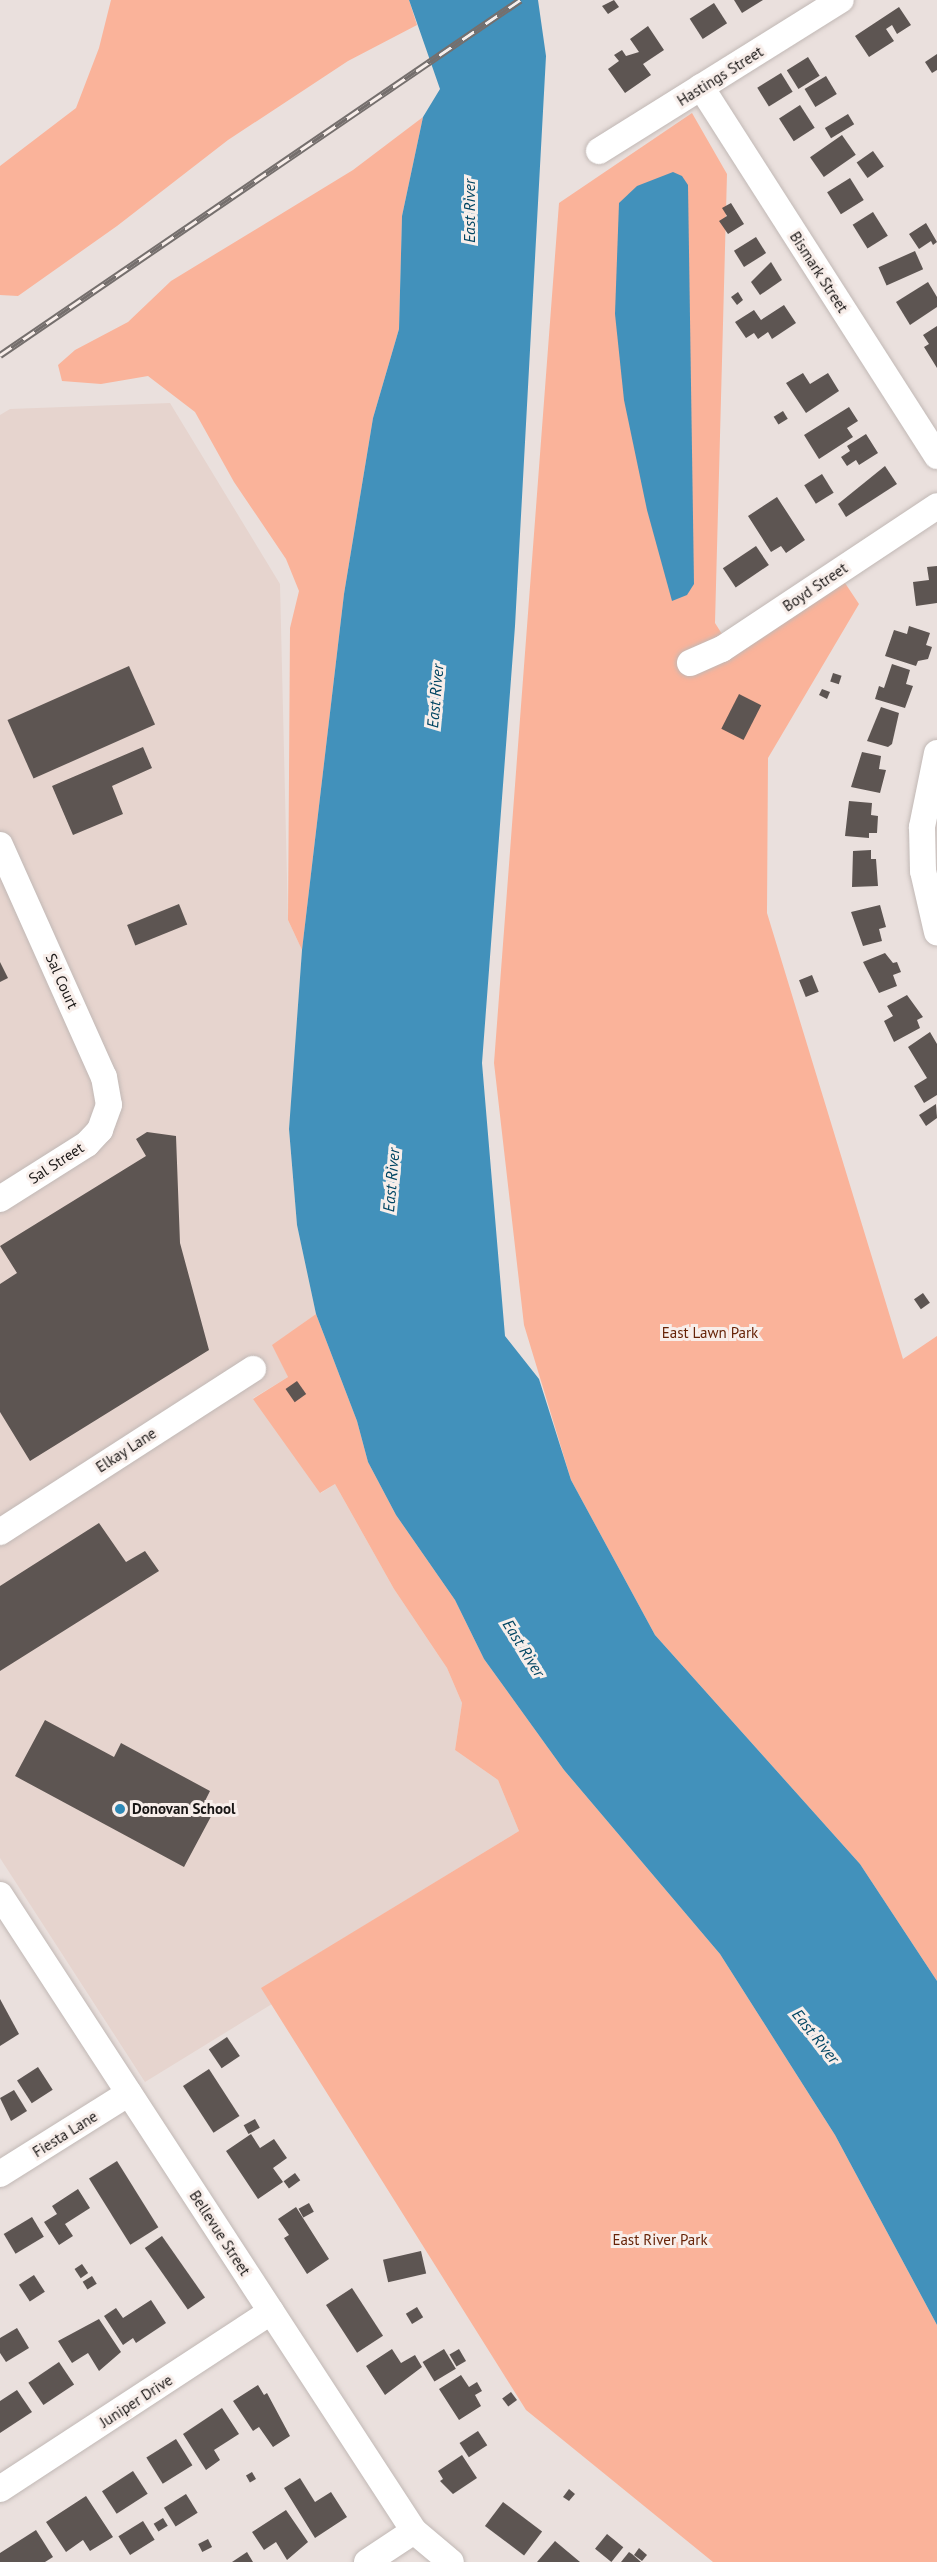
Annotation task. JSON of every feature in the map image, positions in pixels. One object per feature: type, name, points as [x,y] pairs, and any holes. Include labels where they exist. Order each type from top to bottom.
[{"type":"street","name":"Hastings Street","points":[[599,151],[841,0]]},
{"type":"street","name":"Bismark Street","points":[[701,87],[937,456]]},
{"type":"street","name":"Boyd Street","points":[[690,663],[722,649],[937,506]]},
{"type":"street","points":[[937,753],[922,828],[937,932]]},
{"type":"street","name":"Sal Court","points":[[0,845],[104,1077],[109,1105],[105,1120]]},
{"type":"street","name":"Sal Street","points":[[0,1199],[87,1144],[105,1120]]},
{"type":"street","name":"Elkay Lane","points":[[0,1532],[253,1369]]},
{"type":"street","name":"Bellevue Street","points":[[0,1895],[414,2531],[451,2562]]},
{"type":"street","name":"Fiesta Lane","points":[[0,2174],[129,2093]]},
{"type":"street","name":"Juniper Drive","points":[[0,2489],[272,2312]]},
{"type":"street","points":[[367,2562],[414,2531]]},
{"type":"shaded area","points":[[170,403],[280,584],[288,920],[302,950],[289,1129],[297,1225],[316,1314],[273,1345],[288,1377],[253,1398],[321,1493],[335,1484],[394,1589],[447,1668],[462,1703],[455,1750],[498,1780],[519,1831],[262,1988],[272,2004],[145,2082],[0,1858],[0,415],[10,409]]},
{"type":"green space","points":[[111,0],[409,0],[417,25],[348,61],[228,140],[117,226],[18,296],[0,295],[0,166],[76,108],[99,48]]},
{"type":"green space","name":"East Lawn Park","points":[[692,113],[727,174],[715,623],[734,653],[843,580],[859,604],[768,758],[767,913],[903,1359],[937,1336],[937,1981],[860,1864],[655,1635],[571,1480],[524,1325],[494,1063],[559,203]]},
{"type":"green space","points":[[423,117],[402,216],[399,329],[373,418],[344,594],[302,950],[288,920],[290,628],[299,591],[286,559],[234,482],[195,412],[148,376],[101,384],[62,381],[58,365],[75,350],[128,322],[171,281],[353,170]]},
{"type":"green space","name":"East River Park","points":[[316,1314],[357,1421],[368,1462],[396,1515],[455,1600],[484,1659],[564,1770],[720,1954],[835,2135],[937,2325],[937,2562],[713,2562],[526,2410],[261,1988],[519,1831],[498,1780],[455,1750],[462,1703],[447,1668],[394,1589],[335,1484],[320,1493],[253,1399],[288,1377],[272,1345]]},
{"type":"water","name":"East River","points":[[409,0],[538,0],[546,56],[515,626],[482,1063],[505,1336],[539,1379],[571,1480],[655,1635],[860,1864],[937,1981],[937,2325],[835,2135],[720,1954],[564,1770],[484,1659],[455,1600],[396,1515],[368,1462],[357,1421],[316,1314],[297,1225],[289,1129],[302,950],[344,594],[373,418],[399,329],[402,216],[423,117],[440,89]]},
{"type":"water","points":[[673,172],[682,176],[688,185],[694,584],[687,595],[672,601],[647,510],[624,400],[615,314],[619,203],[637,186]]},
{"type":"building","points":[[614,0],[619,7],[608,14],[602,6]]},
{"type":"building","points":[[734,0],[763,0],[742,13]]},
{"type":"building","points":[[714,3],[727,23],[703,39],[690,19]]},
{"type":"building","points":[[899,7],[911,25],[897,34],[892,25],[886,29],[894,41],[869,57],[855,36]]},
{"type":"building","points":[[648,26],[664,50],[643,64],[651,75],[625,93],[608,69],[619,61],[614,55],[622,50],[626,56],[639,52],[630,39]]},
{"type":"building","points":[[937,54],[937,70],[932,73],[925,62]]},
{"type":"building","points":[[808,57],[820,76],[798,89],[787,70]]},
{"type":"building","points":[[781,73],[793,92],[769,106],[757,88]]},
{"type":"building","points":[[826,76],[837,94],[815,107],[805,89]]},
{"type":"building","points":[[800,105],[815,128],[794,141],[779,119]]},
{"type":"building","points":[[848,114],[854,124],[831,138],[825,128]]},
{"type":"building","points":[[842,135],[856,155],[824,177],[810,157]]},
{"type":"building","points":[[873,151],[884,167],[868,178],[857,162]]},
{"type":"building","points":[[850,178],[864,200],[841,214],[827,192]]},
{"type":"building","points":[[731,203],[744,224],[728,234],[719,221],[727,216],[722,208]]},
{"type":"building","points":[[873,212],[888,236],[867,248],[853,225]]},
{"type":"building","points":[[926,223],[937,242],[933,245],[931,241],[919,249],[909,234]]},
{"type":"building","points":[[756,237],[766,253],[744,267],[734,251]]},
{"type":"building","points":[[915,251],[923,269],[887,286],[878,267]]},
{"type":"building","points":[[771,262],[782,280],[760,295],[751,282]]},
{"type":"building","points":[[928,282],[937,297],[937,307],[910,325],[896,302]]},
{"type":"building","points":[[738,292],[743,300],[737,305],[731,297]]},
{"type":"building","points":[[784,305],[796,323],[772,339],[768,332],[758,339],[754,333],[746,338],[735,322],[754,310],[761,320]]},
{"type":"building","points":[[937,326],[937,368],[924,347],[929,344],[923,335]]},
{"type":"building","points":[[803,373],[810,384],[828,373],[839,391],[806,413],[786,383]]},
{"type":"building","points":[[849,407],[858,421],[847,428],[853,437],[819,459],[804,435]]},
{"type":"building","points":[[783,411],[788,419],[778,424],[774,417]]},
{"type":"building","points":[[866,434],[878,453],[859,465],[856,460],[847,466],[841,457],[850,451],[847,446]]},
{"type":"building","points":[[885,466],[897,484],[846,517],[838,504]]},
{"type":"building","points":[[822,474],[834,493],[816,504],[804,485]]},
{"type":"building","points":[[777,497],[805,540],[786,553],[781,546],[771,552],[748,516]]},
{"type":"building","points":[[756,546],[769,565],[736,587],[723,568]]},
{"type":"building","points":[[937,566],[937,603],[916,606],[913,582],[929,580],[927,567]]},
{"type":"building","points":[[909,626],[930,633],[926,645],[932,647],[928,659],[918,661],[916,666],[885,656],[894,630],[907,634]]},
{"type":"building","points":[[892,664],[910,670],[906,684],[913,686],[905,708],[875,699],[879,686],[884,688]]},
{"type":"building","points":[[129,666],[155,724],[34,779],[7,720]]},
{"type":"building","points":[[833,673],[842,676],[839,684],[830,682]]},
{"type":"building","points":[[822,689],[830,692],[827,699],[819,695]]},
{"type":"building","points":[[739,694],[761,705],[744,740],[721,729]]},
{"type":"building","points":[[881,707],[899,713],[892,744],[888,747],[867,741]]},
{"type":"building","points":[[143,747],[152,768],[112,786],[123,814],[73,835],[52,786]]},
{"type":"building","points":[[862,752],[881,756],[879,769],[886,770],[880,793],[851,787]]},
{"type":"building","points":[[849,801],[872,803],[871,815],[878,816],[877,833],[869,833],[869,838],[845,836]]},
{"type":"building","points":[[871,850],[871,859],[876,859],[878,886],[852,887],[853,851]]},
{"type":"building","points":[[179,904],[187,924],[135,945],[127,925]]},
{"type":"building","points":[[880,905],[886,927],[879,929],[882,941],[863,946],[851,912]]},
{"type":"building","points":[[885,953],[893,963],[897,962],[901,972],[893,975],[897,986],[879,993],[863,962]]},
{"type":"building","points":[[0,962],[8,978],[0,982]]},
{"type":"building","points":[[812,975],[819,992],[806,997],[799,980]]},
{"type":"building","points":[[907,995],[923,1017],[917,1020],[920,1028],[894,1042],[884,1021],[893,1016],[887,1006]]},
{"type":"building","points":[[930,1032],[937,1044],[937,1095],[924,1103],[914,1086],[927,1078],[908,1047]]},
{"type":"building","points":[[936,1104],[937,1118],[926,1126],[919,1115]]},
{"type":"building","points":[[147,1132],[176,1136],[180,1243],[209,1350],[30,1461],[0,1412],[0,1284],[17,1273],[0,1246],[146,1156],[136,1139]]},
{"type":"building","points":[[923,1293],[930,1303],[921,1309],[914,1299]]},
{"type":"building","points":[[297,1381],[306,1394],[295,1402],[286,1389]]},
{"type":"building","points":[[99,1523],[126,1562],[145,1551],[159,1571],[0,1671],[0,1586]]},
{"type":"building","points":[[45,1720],[114,1757],[121,1743],[210,1791],[204,1803],[215,1809],[184,1867],[15,1776]]},
{"type":"building","points":[[0,1999],[19,2034],[0,2046]]},
{"type":"building","points":[[227,2037],[240,2056],[222,2068],[209,2049]]},
{"type":"building","points":[[38,2067],[53,2090],[32,2103],[17,2081]]},
{"type":"building","points":[[209,2069],[239,2116],[214,2133],[183,2086]]},
{"type":"building","points":[[14,2090],[27,2111],[11,2121],[0,2098]]},
{"type":"building","points":[[255,2119],[260,2128],[248,2134],[244,2125]]},
{"type":"building","points":[[251,2134],[260,2148],[274,2139],[287,2158],[273,2168],[283,2182],[258,2199],[226,2151]]},
{"type":"building","points":[[117,2161],[158,2227],[130,2245],[89,2178]]},
{"type":"building","points":[[295,2173],[300,2180],[289,2189],[284,2181]]},
{"type":"building","points":[[78,2189],[90,2208],[65,2224],[73,2236],[59,2245],[44,2222],[57,2214],[52,2206]]},
{"type":"building","points":[[309,2203],[314,2212],[303,2218],[299,2209]]},
{"type":"building","points":[[296,2207],[329,2259],[307,2274],[284,2238],[289,2235],[278,2219]]},
{"type":"building","points":[[32,2217],[44,2237],[16,2254],[4,2234]]},
{"type":"building","points":[[162,2236],[205,2297],[188,2309],[145,2248]]},
{"type":"building","points":[[421,2251],[426,2273],[388,2282],[383,2260]]},
{"type":"building","points":[[82,2264],[88,2273],[81,2278],[75,2269]]},
{"type":"building","points":[[34,2275],[45,2292],[30,2302],[19,2285]]},
{"type":"building","points":[[92,2276],[97,2284],[87,2289],[83,2282]]},
{"type":"building","points":[[352,2288],[383,2336],[357,2353],[326,2305]]},
{"type":"building","points":[[151,2300],[166,2323],[136,2343],[133,2338],[123,2345],[104,2316],[116,2308],[123,2318]]},
{"type":"building","points":[[417,2307],[423,2317],[412,2324],[406,2314]]},
{"type":"building","points":[[99,2319],[121,2352],[99,2371],[88,2353],[72,2363],[58,2341]]},
{"type":"building","points":[[17,2328],[29,2348],[6,2362],[0,2353],[0,2338]]},
{"type":"building","points":[[392,2349],[401,2363],[415,2355],[422,2367],[385,2395],[366,2366]]},
{"type":"building","points":[[444,2349],[456,2369],[434,2382],[423,2362]]},
{"type":"building","points":[[459,2349],[466,2361],[456,2367],[449,2354]]},
{"type":"building","points":[[59,2362],[74,2384],[43,2405],[28,2383]]},
{"type":"building","points":[[461,2375],[469,2387],[477,2382],[482,2391],[475,2395],[481,2406],[459,2420],[439,2389]]},
{"type":"building","points":[[258,2385],[264,2395],[267,2393],[290,2436],[273,2447],[259,2427],[253,2431],[233,2401]]},
{"type":"building","points":[[17,2390],[32,2412],[0,2433],[0,2401]]},
{"type":"building","points":[[511,2392],[517,2400],[508,2407],[502,2399]]},
{"type":"building","points":[[222,2408],[239,2434],[214,2450],[220,2460],[206,2470],[183,2434]]},
{"type":"building","points":[[478,2431],[487,2445],[469,2457],[460,2443]]},
{"type":"building","points":[[176,2439],[192,2465],[163,2484],[146,2458]]},
{"type":"building","points":[[462,2455],[477,2478],[453,2494],[440,2481],[443,2479],[438,2471]]},
{"type":"building","points":[[133,2471],[148,2494],[117,2514],[102,2491]]},
{"type":"building","points":[[252,2472],[256,2479],[250,2482],[246,2476]]},
{"type":"building","points":[[300,2478],[315,2502],[331,2492],[347,2517],[315,2538],[284,2488]]},
{"type":"building","points":[[569,2489],[575,2494],[569,2501],[563,2497]]},
{"type":"building","points":[[186,2494],[198,2513],[176,2526],[164,2508]]},
{"type":"building","points":[[86,2496],[113,2537],[90,2551],[83,2540],[66,2552],[46,2522]]},
{"type":"building","points":[[503,2502],[542,2531],[524,2555],[485,2526]]},
{"type":"building","points":[[286,2510],[308,2542],[287,2560],[276,2542],[264,2550],[252,2532]]},
{"type":"building","points":[[163,2518],[168,2526],[158,2531],[154,2524]]},
{"type":"building","points":[[143,2521],[155,2540],[130,2555],[118,2536]]},
{"type":"building","points":[[36,2530],[53,2557],[45,2562],[0,2562],[0,2553]]},
{"type":"building","points":[[607,2534],[623,2547],[611,2562],[595,2549]]},
{"type":"building","points":[[208,2539],[212,2547],[202,2552],[198,2544]]},
{"type":"building","points":[[555,2541],[580,2562],[537,2562]]},
{"type":"building","points":[[639,2548],[647,2555],[642,2561],[634,2555]]},
{"type":"building","points":[[247,2552],[253,2562],[232,2562]]},
{"type":"building","points":[[629,2552],[632,2554],[641,2562],[621,2562]]},
{"type":"railway","points":[[0,355],[520,0]]},
{"type":"place","name":"Donovan School","points":[[120,1809]]}]
